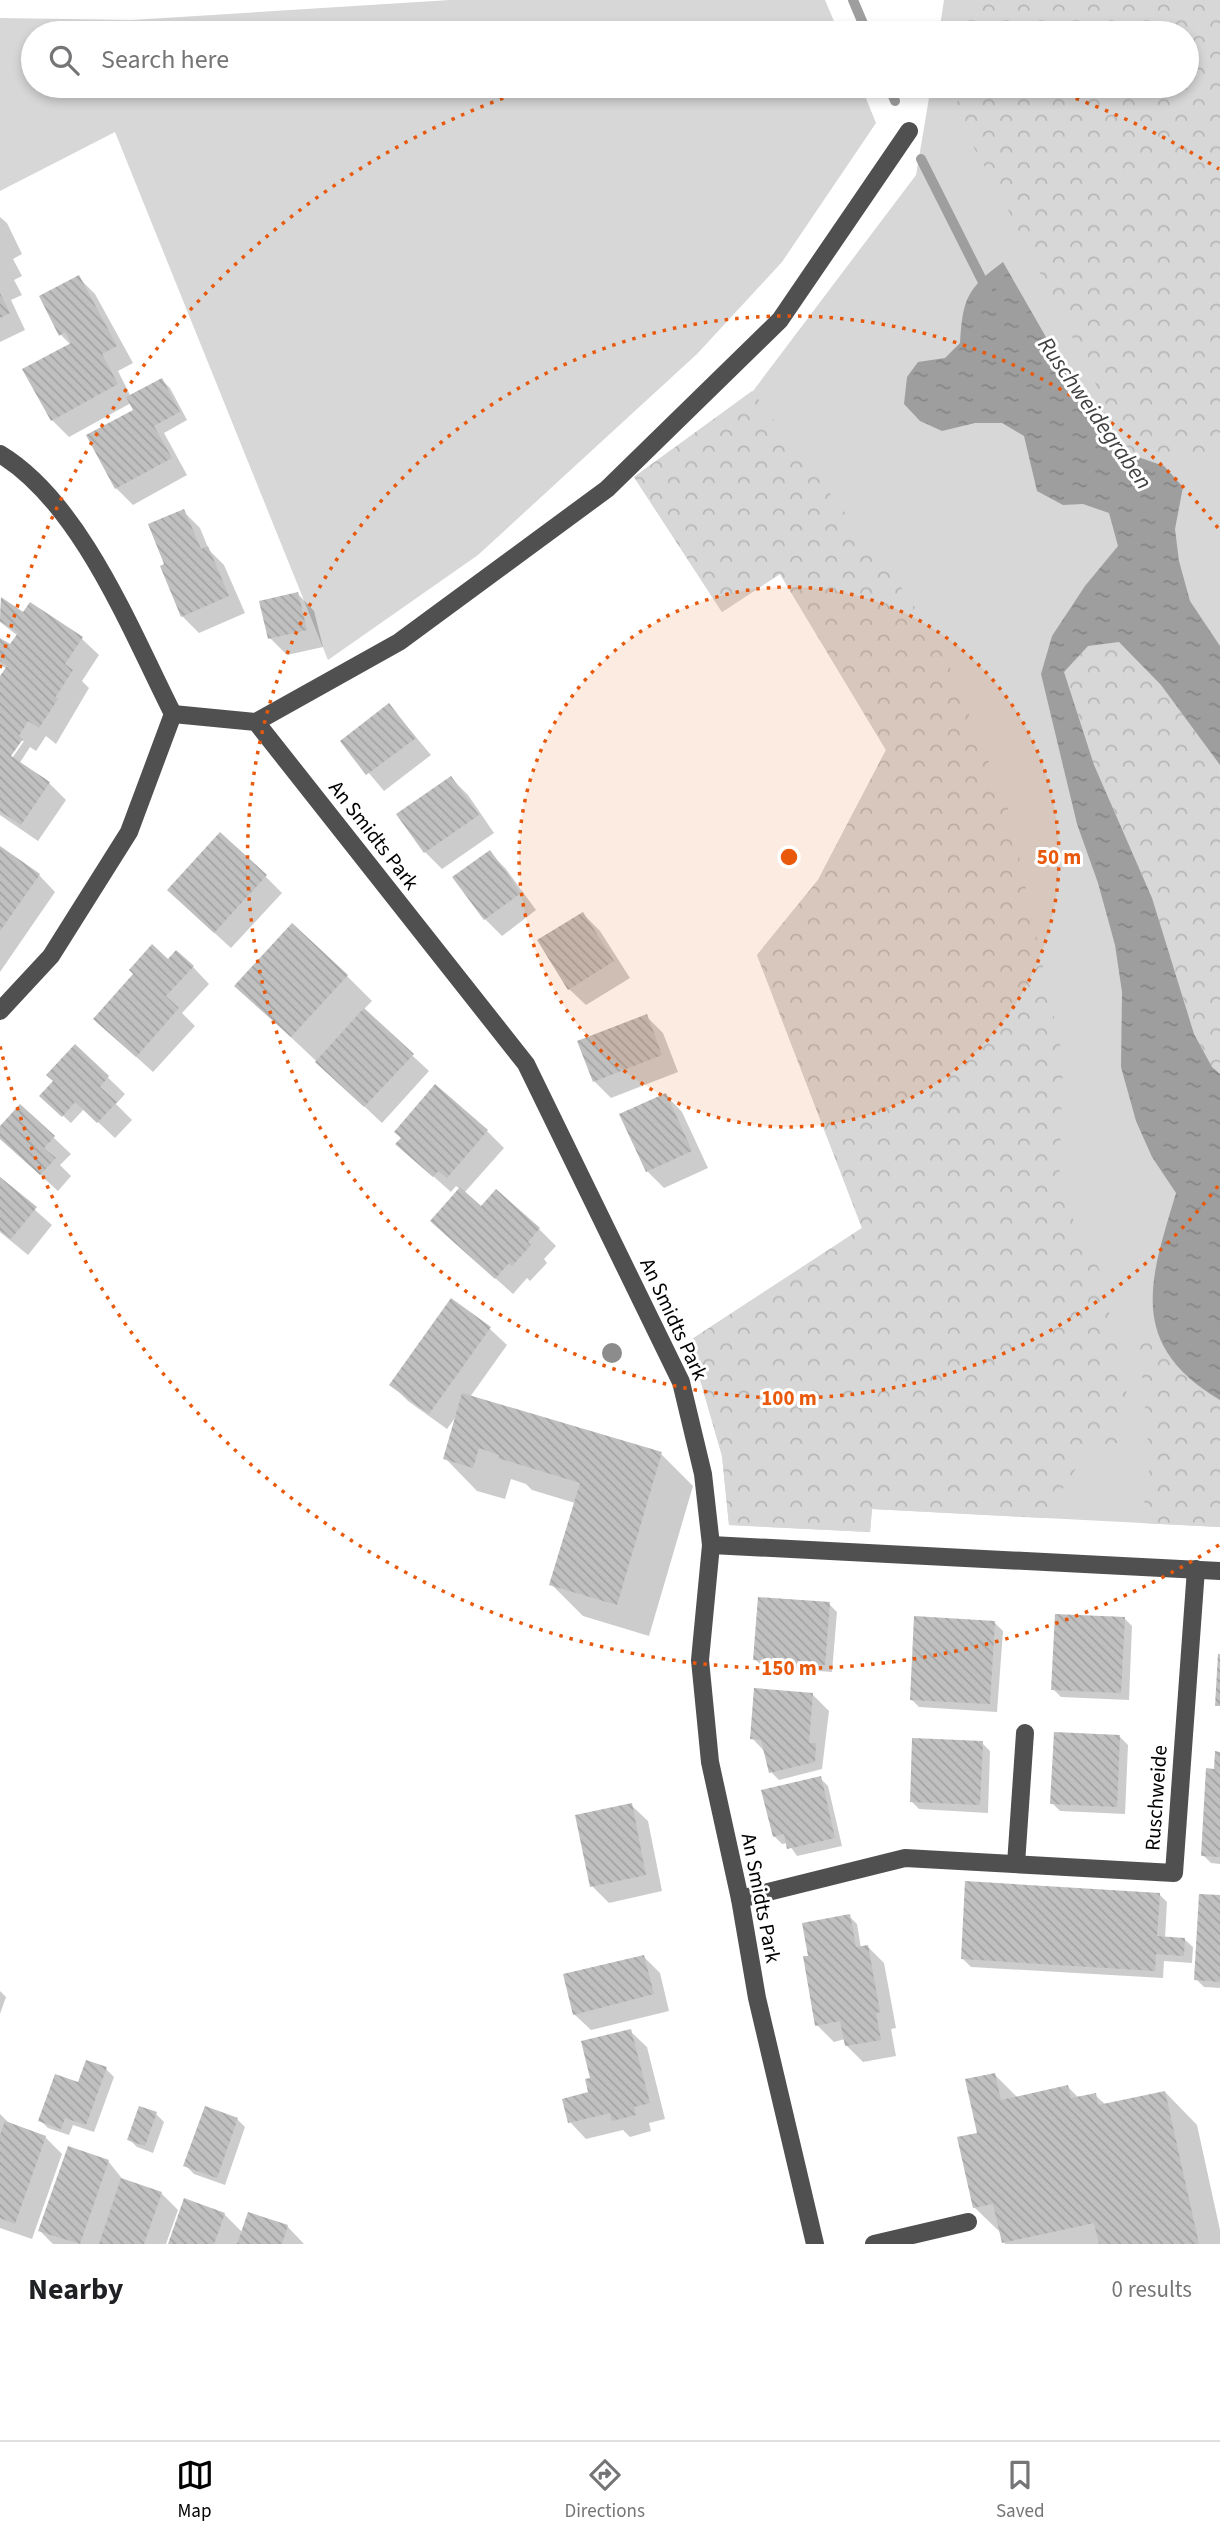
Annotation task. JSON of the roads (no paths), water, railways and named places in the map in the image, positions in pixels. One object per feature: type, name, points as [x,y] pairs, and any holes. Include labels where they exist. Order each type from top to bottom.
[{"type":"street","points":[[173,714],[256,722],[399,642],[607,489],[780,320],[909,131]]},
{"type":"street","points":[[0,454],[25,469],[92,554],[173,714],[129,832],[51,956],[0,1011]]},
{"type":"street","name":"An Smidts Park","points":[[256,722],[526,1064],[681,1382],[704,1474],[711,1545],[700,1660],[710,1762],[740,1899],[757,1998],[815,2244]]},
{"type":"street","points":[[711,1545],[1220,1571]]},
{"type":"street","name":"Ruschweide","points":[[740,1899],[905,1858],[1174,1873],[1196,1569]]},
{"type":"street","points":[[1016,1864],[1025,1732]]},
{"type":"street","points":[[874,2244],[968,2222]]},
{"type":"water","points":[[1003,262],[1109,447],[1164,466],[1183,487],[1175,529],[1179,561],[1190,601],[1220,646],[1220,765],[1161,685],[1119,642],[1088,646],[1064,672],[1094,765],[1152,898],[1194,1034],[1212,1067],[1220,1074],[1220,1400],[1190,1379],[1170,1356],[1158,1333],[1153,1308],[1154,1282],[1176,1193],[1152,1157],[1136,1121],[1121,1067],[1122,992],[1115,945],[1098,883],[1077,824],[1041,674],[1052,636],[1085,586],[1118,546],[1109,513],[1083,504],[1063,505],[1037,491],[1024,436],[1002,423],[975,423],[942,431],[920,421],[904,404],[907,377],[918,362],[945,358],[960,343],[965,305],[969,296],[981,280]]},
{"type":"waterway","name":"Ruschweidegraben","points":[[853,0],[862,21]]},
{"type":"waterway","name":"Ruschweidegraben","points":[[921,159],[987,290]]}]
